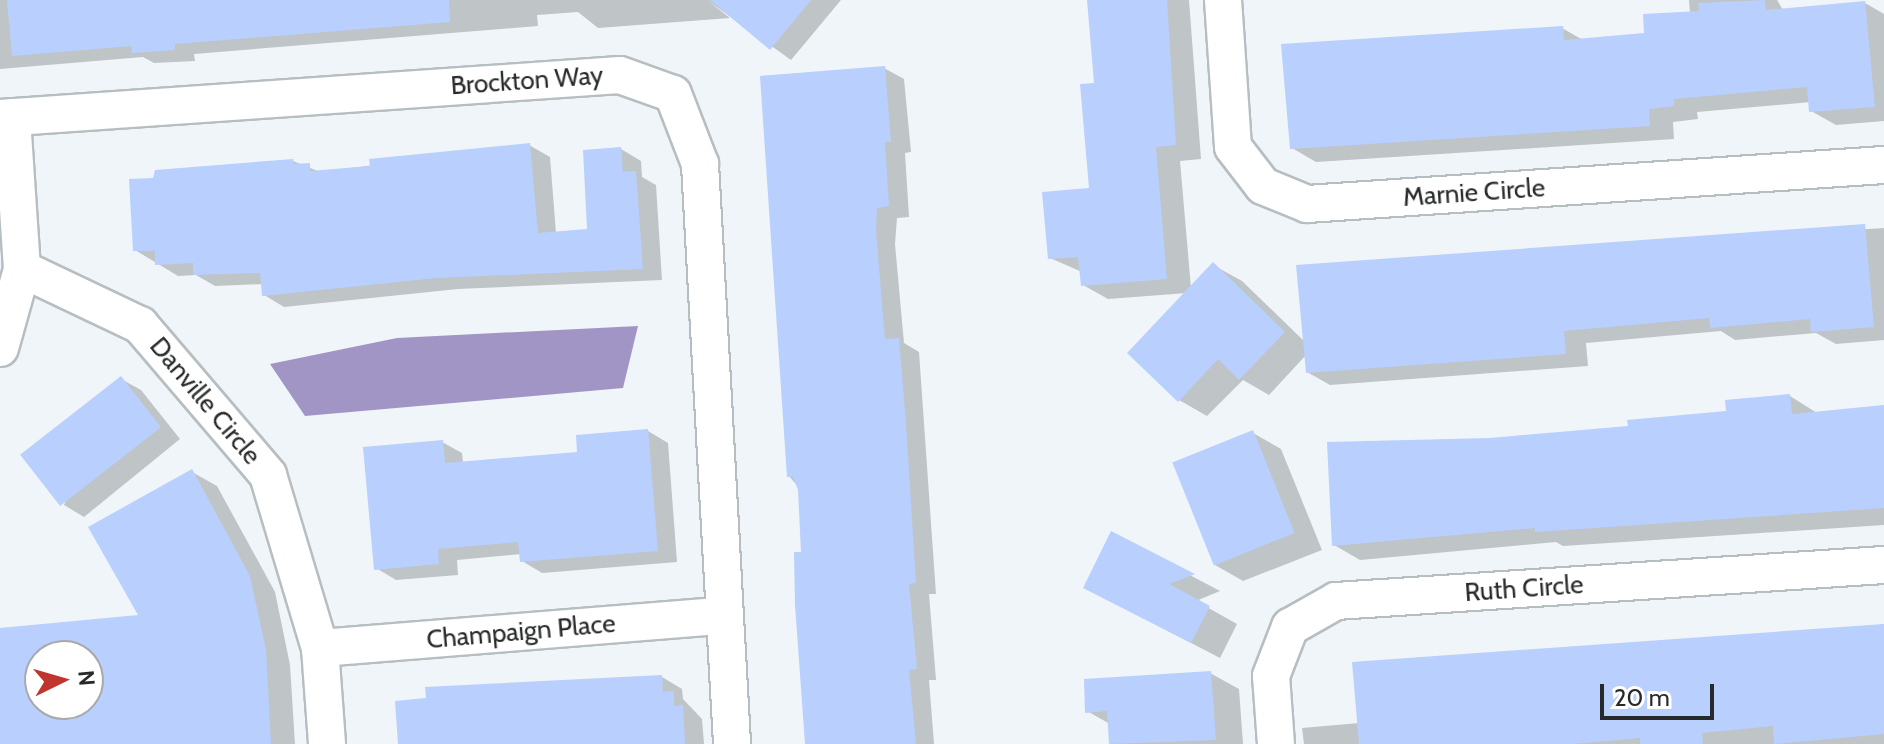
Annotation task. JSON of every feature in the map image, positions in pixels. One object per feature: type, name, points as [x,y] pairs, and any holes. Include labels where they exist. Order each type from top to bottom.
[{"type":"street","name":"Marnie Circle","points":[[1223,0],[1233,147],[1263,186],[1307,204],[1884,165]]},
{"type":"street","name":"Brockton Way","points":[[6,118],[620,75],[673,94],[700,164],[722,616],[732,744]]},
{"type":"street","points":[[0,348],[22,269],[6,118]]},
{"type":"street","name":"Danville Circle","points":[[22,269],[140,325],[268,475],[320,648],[327,744]]},
{"type":"street","name":"Ruth Circle","points":[[1276,744],[1271,676],[1290,627],[1336,601],[1884,565]]},
{"type":"street","name":"Champaign Place","points":[[320,648],[722,616]]},
{"type":"shaded area","points":[[638,326],[623,388],[305,416],[270,364],[397,338]]},
{"type":"building","points":[[7,0],[449,0],[450,22],[175,44],[175,50],[132,53],[131,46],[12,56]]},
{"type":"building","points":[[710,0],[811,0],[770,50]]},
{"type":"building","points":[[1087,0],[1167,0],[1176,145],[1156,147],[1167,279],[1081,286],[1078,257],[1048,259],[1042,192],[1089,188],[1080,84],[1094,83]]},
{"type":"building","points":[[1765,0],[1766,10],[1865,1],[1875,107],[1809,112],[1807,87],[1674,99],[1674,106],[1649,109],[1650,126],[1290,149],[1281,44],[1563,26],[1564,40],[1644,33],[1643,14],[1699,11],[1698,3]]},
{"type":"building","points":[[885,66],[891,142],[885,142],[889,206],[877,208],[876,231],[885,339],[899,338],[906,423],[916,583],[909,584],[917,669],[909,670],[916,744],[805,744],[795,605],[794,552],[801,552],[798,490],[793,477],[787,477],[760,76]]},
{"type":"building","points":[[530,143],[538,233],[587,229],[583,150],[621,147],[623,172],[636,171],[643,269],[437,278],[262,296],[260,273],[193,275],[193,263],[155,265],[155,251],[133,251],[129,179],[153,178],[155,170],[293,159],[294,164],[310,163],[310,171],[370,166],[369,159]]},
{"type":"building","points":[[1865,224],[1874,327],[1811,332],[1810,319],[1710,328],[1709,318],[1564,331],[1566,354],[1306,373],[1296,265]]},
{"type":"building","points":[[1213,262],[1285,332],[1239,380],[1218,359],[1178,402],[1127,353]]},
{"type":"building","points":[[121,376],[161,427],[60,506],[20,455]]},
{"type":"building","points":[[1790,394],[1792,414],[1884,405],[1884,508],[1535,532],[1535,528],[1332,546],[1327,442],[1490,438],[1628,426],[1627,420],[1726,411],[1725,400]]},
{"type":"building","points":[[648,429],[658,551],[520,562],[518,542],[438,549],[439,564],[374,570],[363,447],[443,440],[445,463],[577,452],[576,435]]},
{"type":"building","points":[[1253,430],[1295,533],[1214,566],[1172,463]]},
{"type":"building","points":[[192,469],[250,576],[266,650],[271,744],[0,744],[0,628],[138,615],[88,527]]},
{"type":"building","points":[[1111,531],[1195,574],[1169,584],[1210,606],[1191,643],[1083,588]]},
{"type":"building","points":[[1884,624],[1884,734],[1774,744],[1773,726],[1702,733],[1703,744],[1640,744],[1640,738],[1573,744],[1359,744],[1352,662]]},
{"type":"building","points":[[1211,671],[1216,740],[1109,744],[1107,711],[1085,713],[1084,679]]},
{"type":"building","points":[[662,675],[663,692],[674,691],[674,706],[683,705],[685,744],[398,744],[395,701],[426,698],[425,687]]}]
